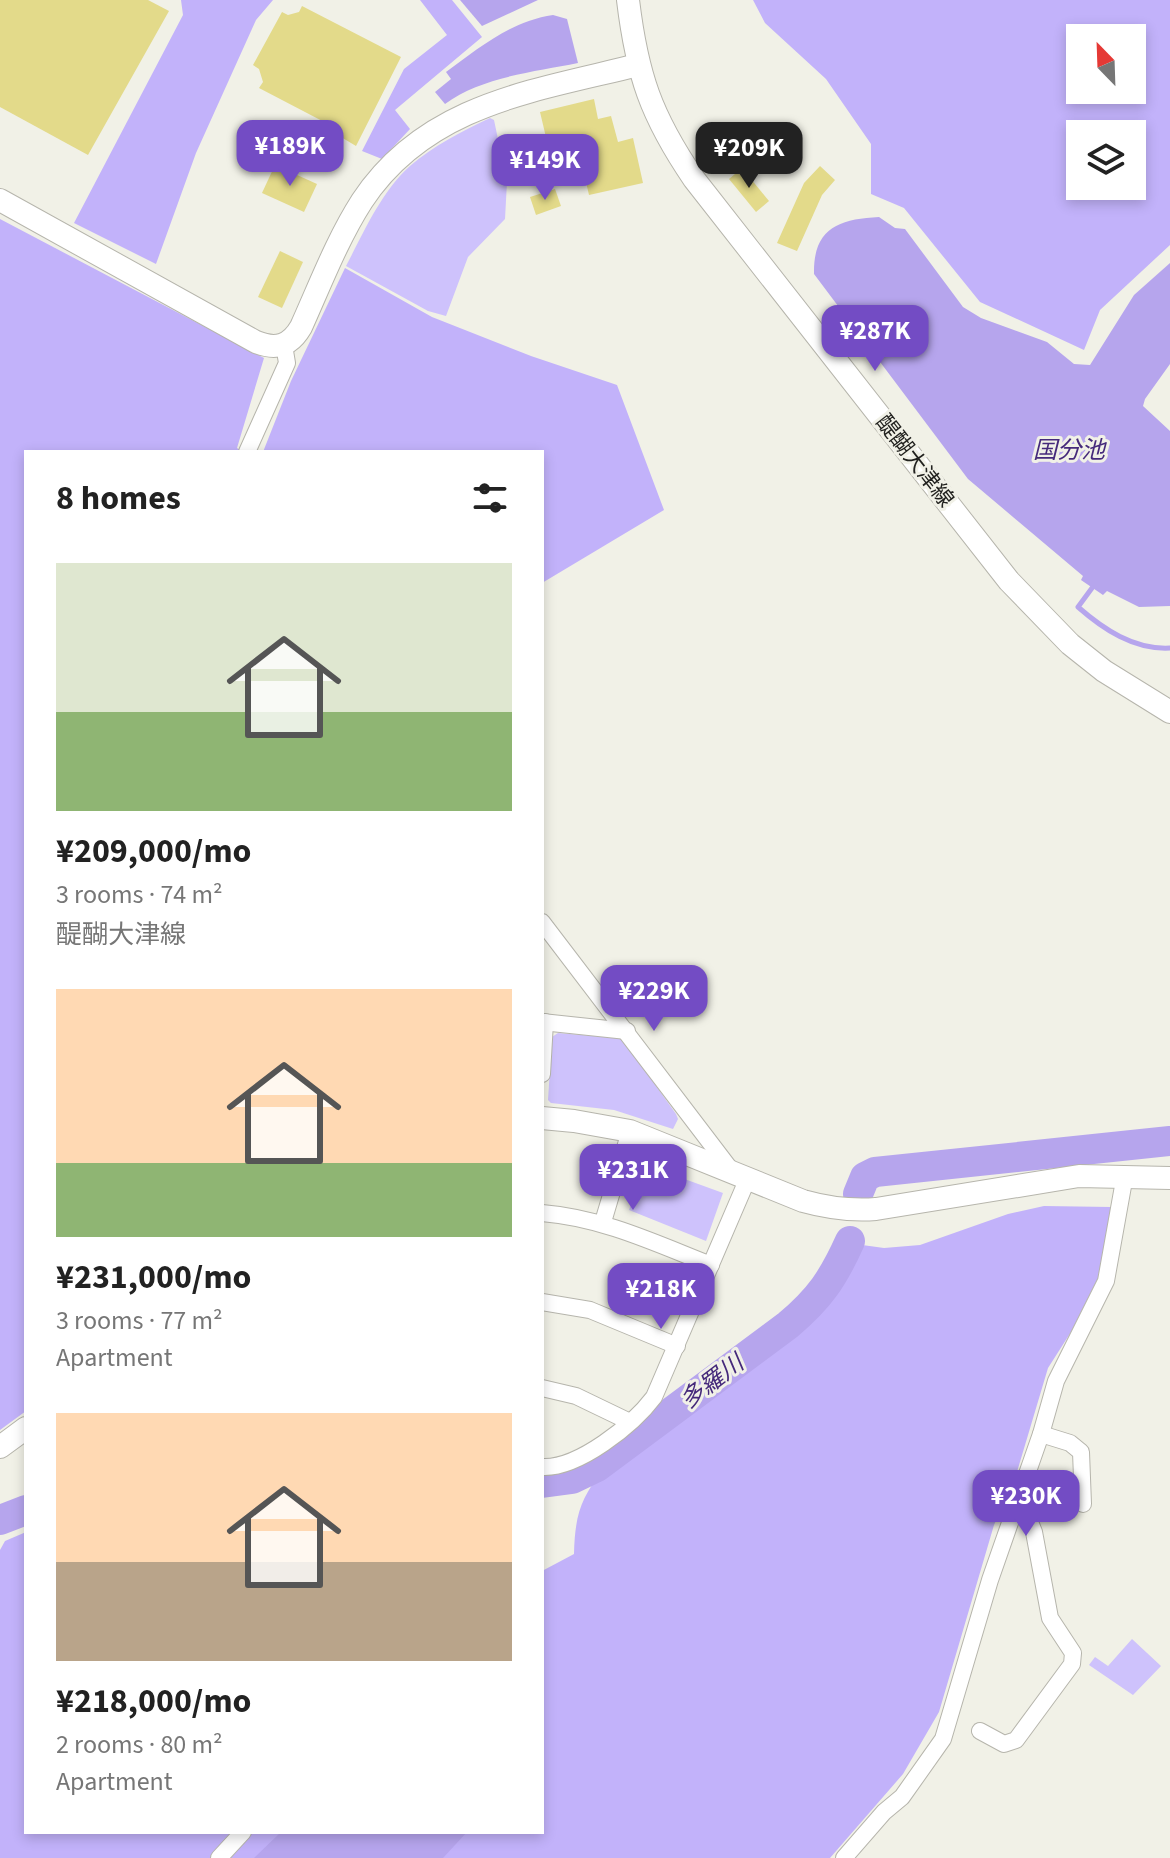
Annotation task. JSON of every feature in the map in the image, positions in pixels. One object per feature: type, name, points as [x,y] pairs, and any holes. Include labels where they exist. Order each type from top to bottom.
[{"type":"street","name":"醍醐大津線","points":[[628,0],[638,65],[653,111],[694,179],[1009,581],[1070,644],[1114,678],[1170,712]]},
{"type":"street","points":[[0,200],[256,342],[267,346],[284,345],[294,339],[301,327],[360,204],[392,164],[415,144],[453,119],[489,103],[638,65]]},
{"type":"street","points":[[248,450],[287,363],[284,345]]},
{"type":"street","points":[[546,930],[627,1031],[678,1101],[740,1175]]},
{"type":"street","points":[[544,1022],[627,1031]]},
{"type":"street","points":[[673,1147],[688,1134],[689,1128],[678,1101]]},
{"type":"street","points":[[544,1118],[630,1131],[803,1201],[852,1211],[1053,1179],[1125,1175],[1170,1178]]},
{"type":"street","points":[[603,1222],[630,1131]]},
{"type":"street","points":[[544,1467],[571,1462],[606,1440],[644,1410],[654,1397],[711,1265],[740,1175]]},
{"type":"street","points":[[844,1858],[884,1812],[902,1797],[943,1739],[990,1580],[1064,1363],[1106,1281],[1125,1175]]},
{"type":"street","points":[[544,1213],[573,1215],[603,1222],[711,1265]]},
{"type":"street","points":[[544,1302],[590,1310],[677,1346]]},
{"type":"street","points":[[544,1388],[576,1396],[630,1422]]},
{"type":"street","points":[[0,1447],[24,1429]]},
{"type":"street","points":[[1041,1434],[1070,1443],[1081,1452],[1083,1504]]},
{"type":"street","points":[[980,1731],[1004,1744],[1016,1740],[1072,1664],[1073,1653],[1050,1618],[1034,1532],[1020,1497]]},
{"type":"street","points":[[219,1858],[241,1834]]},
{"type":"shaded area","points":[[181,0],[273,0],[256,20],[196,153],[156,264],[74,223],[183,15]]},
{"type":"shaded area","points":[[420,0],[452,0],[482,37],[395,110],[410,129],[382,159],[362,151],[404,69],[447,35]]},
{"type":"shaded area","points":[[753,0],[1170,0],[1170,245],[1100,310],[1084,350],[980,302],[904,208],[871,194],[871,144],[826,79],[765,23]]},
{"type":"shaded area","points":[[490,118],[494,120],[507,182],[505,219],[468,257],[446,316],[428,311],[346,266],[374,213],[400,176],[438,145]]},
{"type":"shaded area","points":[[0,219],[264,358],[237,448],[240,450],[24,450],[24,1412],[0,1430]]},
{"type":"shaded area","points":[[345,268],[432,317],[531,356],[617,385],[664,510],[544,582],[544,450],[264,450],[291,381]]},
{"type":"shaded area","points":[[558,1033],[624,1041],[676,1114],[678,1119],[673,1129],[614,1110],[551,1103],[548,1100],[552,1037]]},
{"type":"shaded area","points":[[646,1165],[723,1193],[706,1241],[629,1210]]},
{"type":"shaded area","points":[[1044,1206],[1111,1207],[1098,1278],[1071,1332],[1048,1368],[1014,1482],[994,1525],[939,1712],[903,1774],[830,1858],[0,1858],[0,1550],[5,1541],[24,1533],[24,1834],[544,1834],[544,1570],[574,1554],[580,1509],[603,1470],[819,1308],[855,1244],[884,1248],[920,1245],[1008,1214]]},
{"type":"shaded area","points":[[1132,1639],[1161,1666],[1133,1695],[1089,1665],[1095,1657],[1108,1666]]},
{"type":"water","points":[[460,0],[538,0],[482,26]]},
{"type":"water","points":[[553,15],[567,19],[578,63],[491,82],[445,104],[435,92],[451,79],[446,72],[483,45],[523,23]]},
{"type":"water","name":"国分池","points":[[879,217],[895,228],[905,229],[963,307],[981,318],[1047,342],[1074,364],[1090,365],[1134,295],[1170,263],[1170,364],[1143,406],[1170,431],[1170,606],[1139,607],[1107,591],[1103,595],[1081,580],[1083,576],[968,479],[814,274],[818,246],[831,229],[851,220]]},
{"type":"water","points":[[279,1834],[465,1834],[443,1858],[254,1858]]},
{"type":"building","points":[[0,0],[148,0],[169,11],[88,155],[0,107]]},
{"type":"building","points":[[302,6],[401,57],[356,146],[331,131],[328,124],[259,88],[263,82],[259,69],[253,65],[282,12],[288,15],[299,12]]},
{"type":"building","points":[[594,99],[598,119],[611,116],[618,142],[633,138],[643,183],[589,195],[577,144],[549,150],[540,112]]},
{"type":"building","points":[[275,165],[317,184],[304,212],[262,193]]},
{"type":"building","points":[[820,166],[835,180],[822,195],[797,251],[777,243],[804,183]]},
{"type":"building","points":[[742,168],[769,201],[756,212],[729,179]]},
{"type":"building","points":[[555,189],[561,206],[536,215],[530,197]]},
{"type":"building","points":[[280,251],[303,262],[282,308],[258,297]]},
{"type":"waterway","points":[[1092,588],[1078,607],[1088,615],[1132,642],[1170,648]]},
{"type":"waterway","name":"多羅川","points":[[858,1194],[865,1177],[875,1172],[1170,1141]]},
{"type":"waterway","name":"多羅川","points":[[544,1483],[572,1479],[597,1467],[788,1325],[824,1288],[850,1241]]},
{"type":"waterway","name":"多羅川","points":[[0,1520],[24,1511]]}]
